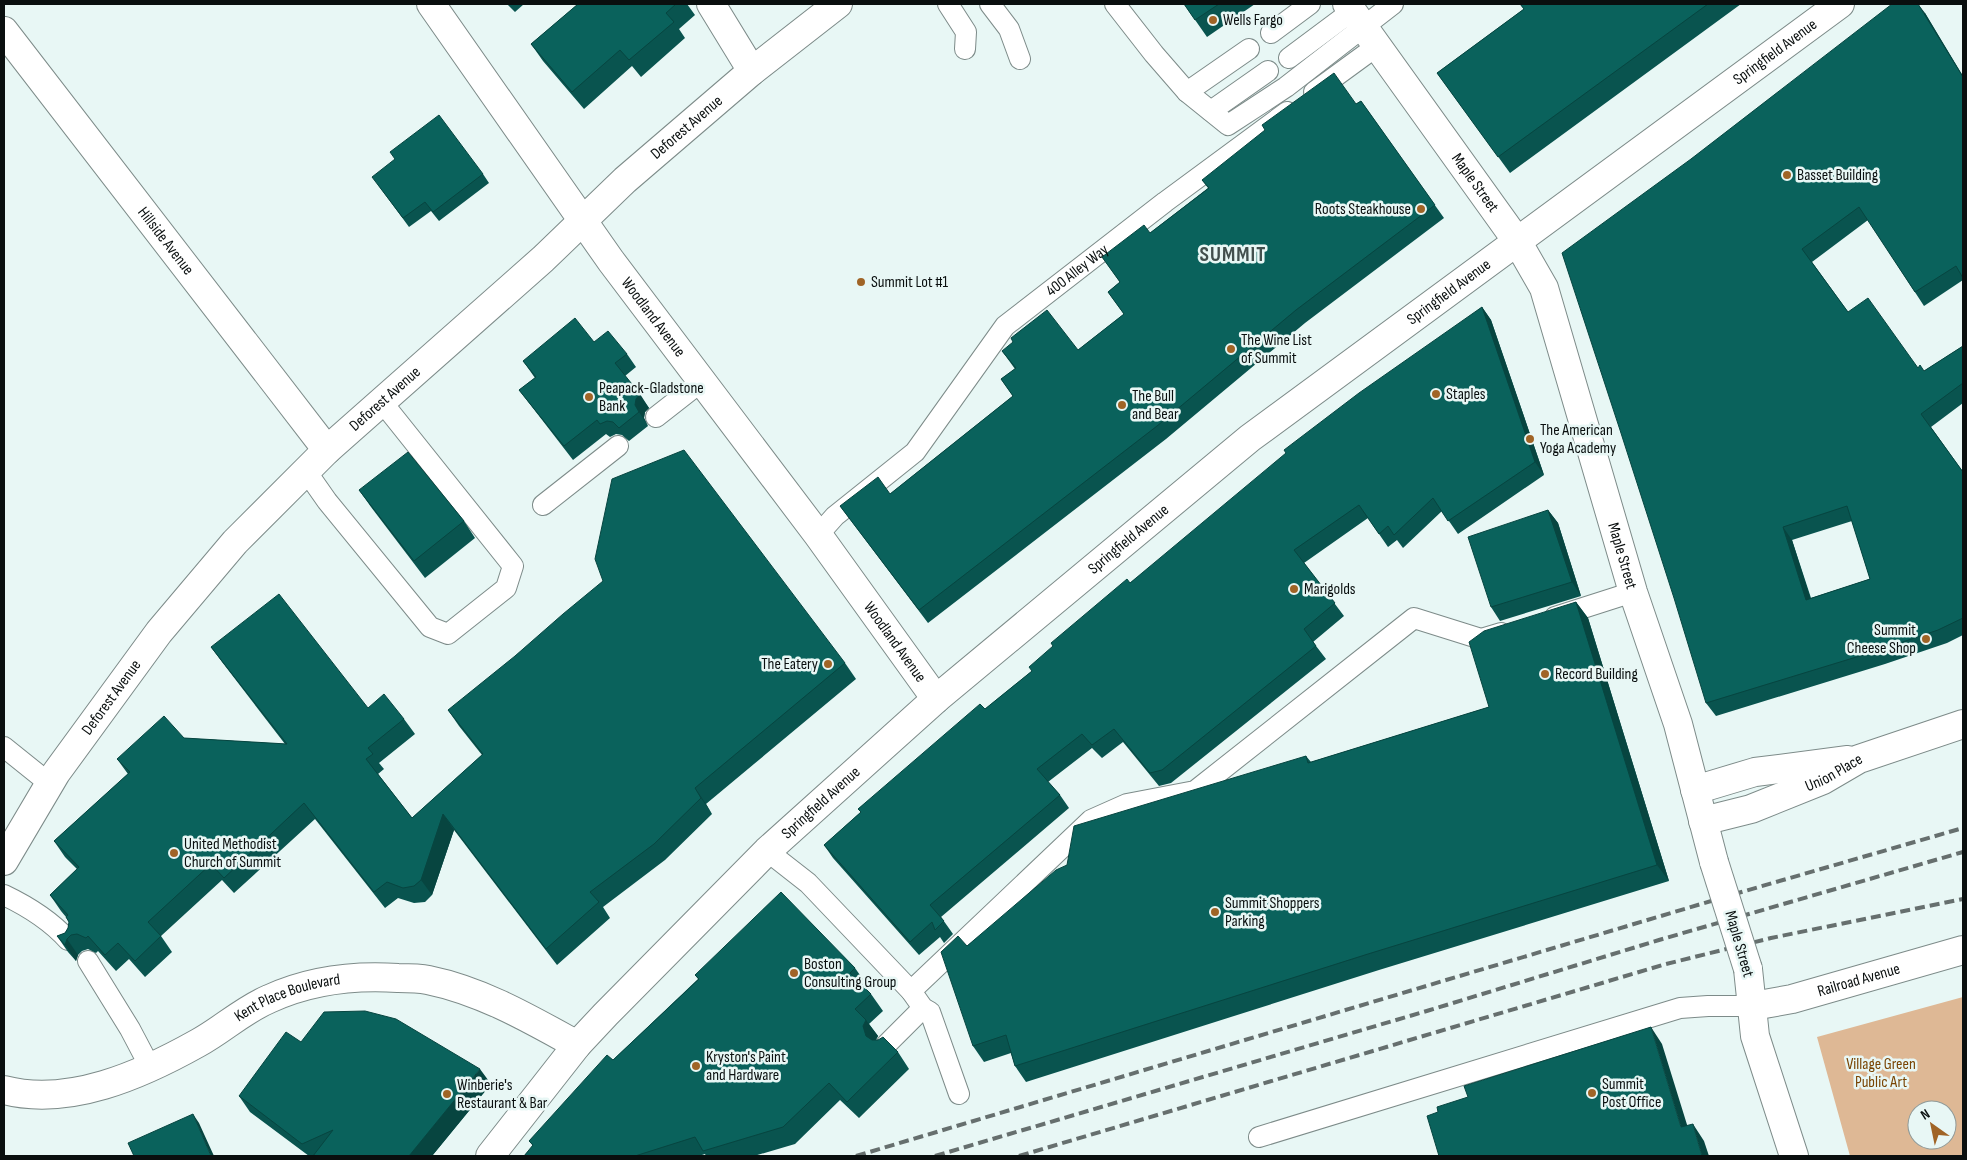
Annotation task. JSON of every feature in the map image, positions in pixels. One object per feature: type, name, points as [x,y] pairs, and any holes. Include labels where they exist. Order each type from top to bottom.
[{"type":"street","name":"Woodland Avenue","points":[[431,4],[582,220],[818,535],[936,699]]},
{"type":"street","points":[[711,4],[752,71]]},
{"type":"street","name":"Deforest Avenue","points":[[4,861],[62,765],[159,632],[235,542],[327,450],[543,259],[626,180],[752,71],[838,4]]},
{"type":"street","name":"Springfield Avenue","points":[[490,1156],[577,1045],[767,851],[936,699],[1250,438],[1840,4]]},
{"type":"street","name":"Maple Street","points":[[1360,22],[1517,241],[1544,288],[1633,592],[1678,724],[1714,862],[1748,969],[1755,1036],[1794,1156]]},
{"type":"street","name":"Hillside Avenue","points":[[4,31],[327,450]]},
{"type":"street","name":"Union Place","points":[[1703,821],[1751,810],[1822,780],[1859,759],[1963,724]]},
{"type":"street","points":[[1695,790],[1755,772],[1859,759]]},
{"type":"street","name":"Railroad Avenue","points":[[1753,1006],[1792,998],[1963,950]]},
{"type":"street","name":"Kent Place Boulevard","points":[[4,1090],[21,1094],[58,1094],[90,1089],[118,1080],[150,1067],[198,1043],[267,1000],[308,984],[348,977],[427,979],[465,990],[511,1008],[577,1045]]},
{"type":"lane","points":[[948,4],[966,32],[964,49]]},
{"type":"lane","points":[[990,4],[1009,29],[1020,59]]},
{"type":"lane","points":[[1115,4],[1187,92],[1228,125],[1293,82],[1360,22]]},
{"type":"lane","points":[[1271,32],[1310,4]]},
{"type":"lane","points":[[1289,58],[1393,4]]},
{"type":"lane","name":"400 Alley Way","points":[[818,535],[835,516],[915,452],[1006,326],[1165,202],[1360,22]]},
{"type":"lane","points":[[1187,92],[1249,49]]},
{"type":"lane","points":[[1211,111],[1268,71]]},
{"type":"lane","points":[[656,417],[702,381]]},
{"type":"lane","points":[[306,471],[327,501],[430,626],[448,634],[506,588],[513,566],[382,402]]},
{"type":"lane","points":[[543,505],[618,446]]},
{"type":"lane","points":[[1538,622],[1633,592]]},
{"type":"lane","points":[[911,991],[1091,820],[1127,804],[1195,791],[1414,618],[1481,639],[1519,628]]},
{"type":"lane","points":[[4,747],[20,762],[50,784]]},
{"type":"lane","points":[[767,851],[808,883],[911,991],[924,1008],[930,1012],[959,1094]]},
{"type":"lane","points":[[4,895],[17,901],[57,928],[68,940]]},
{"type":"lane","points":[[88,961],[130,1029],[150,1067]]},
{"type":"lane","points":[[1259,1137],[1680,1008],[1753,1006]]},
{"type":"lane","points":[[886,1045],[924,1008]]},
{"type":"green space","name":"Village Green Public Art","points":[[1963,997],[1963,1156],[1850,1156],[1817,1037]]},
{"type":"building","points":[[578,4],[676,4],[666,13],[674,22],[629,60],[620,50],[572,92],[531,44]]},
{"type":"building","points":[[1184,4],[1219,4],[1195,20]]},
{"type":"building","points":[[1520,4],[1708,4],[1498,157],[1437,73],[1524,9]]},
{"type":"building","points":[[1892,4],[1918,4],[1963,77],[1963,278],[1956,266],[1915,292],[1859,207],[1802,249],[1848,312],[1868,298],[1918,368],[1920,365],[1924,371],[1963,346],[1963,383],[1921,414],[1963,472],[1963,618],[1938,630],[1876,651],[1706,703],[1674,598],[1562,253],[1691,159]],"holes":[[[1847,506],[1870,579],[1806,600],[1783,527]]]},
{"type":"building","points":[[1334,73],[1356,104],[1361,101],[1435,205],[1296,310],[1157,426],[919,610],[840,506],[878,477],[890,494],[1013,396],[1001,379],[1016,368],[1002,351],[1013,342],[1011,338],[1047,310],[1078,350],[1124,314],[1108,292],[1120,282],[1102,257],[1144,225],[1150,233],[1209,188],[1202,180],[1265,130],[1262,125]]},
{"type":"building","points":[[439,115],[483,174],[433,212],[425,202],[403,218],[372,177],[395,159],[390,152]]},
{"type":"building","points":[[1482,307],[1535,462],[1448,521],[1433,498],[1394,535],[1388,526],[1379,534],[1359,505],[1294,550],[1335,603],[1304,629],[1316,646],[1162,770],[1150,773],[1114,729],[1092,745],[1082,734],[1037,769],[1060,795],[930,905],[944,921],[935,930],[932,922],[910,942],[824,845],[861,812],[858,809],[980,704],[985,709],[1032,671],[1029,667],[1053,646],[1051,643],[1127,579],[1130,583],[1286,453],[1284,450],[1359,393]]},
{"type":"building","name":"Peapack-Gladstone Bank","points":[[575,318],[594,342],[608,331],[627,354],[615,363],[640,394],[636,399],[635,405],[639,412],[619,428],[613,422],[607,421],[600,424],[597,420],[564,446],[519,390],[536,377],[523,361]]},
{"type":"building","points":[[684,450],[845,663],[695,788],[701,798],[654,844],[590,892],[599,902],[546,949],[443,814],[421,880],[414,886],[403,888],[387,882],[374,892],[304,803],[224,878],[211,864],[148,922],[161,936],[135,961],[118,943],[105,955],[88,936],[86,938],[77,934],[71,935],[65,945],[57,936],[65,933],[68,928],[69,922],[66,917],[68,915],[50,895],[79,867],[54,841],[130,772],[117,759],[164,716],[184,738],[287,744],[211,647],[279,594],[368,708],[384,694],[404,719],[368,748],[373,754],[366,759],[412,818],[483,754],[448,710],[603,581],[595,559],[612,479]]},
{"type":"building","points":[[408,452],[464,521],[414,561],[359,490]]},
{"type":"building","points":[[1548,510],[1572,582],[1491,607],[1468,537]]},
{"type":"building","points":[[1576,602],[1657,865],[1015,1066],[1006,1035],[973,1046],[941,952],[958,936],[967,946],[1056,870],[1067,865],[1074,826],[1306,756],[1308,763],[1489,707],[1469,642],[1484,631]]},
{"type":"building","points":[[781,892],[855,968],[850,973],[871,994],[855,1009],[866,1020],[863,1026],[866,1036],[872,1040],[878,1040],[883,1037],[898,1052],[847,1102],[829,1083],[783,1127],[703,1151],[695,1137],[635,1156],[524,1156],[533,1145],[529,1141],[607,1055],[613,1060],[699,979],[695,975]]},
{"type":"building","points":[[365,1011],[396,1019],[480,1069],[409,1156],[313,1156],[333,1130],[302,1144],[239,1096],[286,1032],[301,1042],[324,1012]]},
{"type":"building","name":"Summit Post Office","points":[[1651,1027],[1681,1127],[1693,1124],[1702,1156],[1439,1156],[1427,1116],[1438,1112],[1437,1107],[1468,1097],[1464,1086]]},
{"type":"building","points":[[193,1114],[211,1156],[134,1156],[128,1143]]},
{"type":"railway","points":[[856,1156],[1738,893],[1963,828]]},
{"type":"railway","points":[[935,1156],[1430,1010],[1659,940],[1963,852]]},
{"type":"railway","points":[[1019,1156],[1666,964],[1771,938],[1963,899]]},
{"type":"place","name":"Wells Fargo","points":[[1213,20]]},
{"type":"place","name":"Basset Building","points":[[1787,175]]},
{"type":"place","name":"Roots Steakhouse","points":[[1421,209]]},
{"type":"place","name":"Summit Lot #1","points":[[861,282]]},
{"type":"place","name":"The Wine List of Summit","points":[[1231,349]]},
{"type":"place","name":"Staples","points":[[1436,394]]},
{"type":"place","name":"Peapack-Gladstone Bank","points":[[589,397]]},
{"type":"place","name":"The Bull and Bear","points":[[1122,405]]},
{"type":"place","name":"The American Yoga Academy","points":[[1530,439]]},
{"type":"place","name":"Marigolds","points":[[1294,589]]},
{"type":"place","name":"Summit Cheese Shop","points":[[1926,639]]},
{"type":"place","name":"The Eatery","points":[[828,664]]},
{"type":"place","name":"Record Building","points":[[1545,674]]},
{"type":"place","name":"United Methodist Church of Summit","points":[[174,853]]},
{"type":"place","name":"Summit Shoppers Parking","points":[[1215,912]]},
{"type":"place","name":"Boston Consulting Group","points":[[794,973]]},
{"type":"place","name":"Kryston's Paint and Hardware","points":[[696,1066]]},
{"type":"place","name":"Summit Post Office","points":[[1592,1093]]},
{"type":"place","name":"Winberie's Restaurant & Bar","points":[[447,1094]]},
{"type":"district","name":"SUMMIT","points":[[1233,254]]}]
